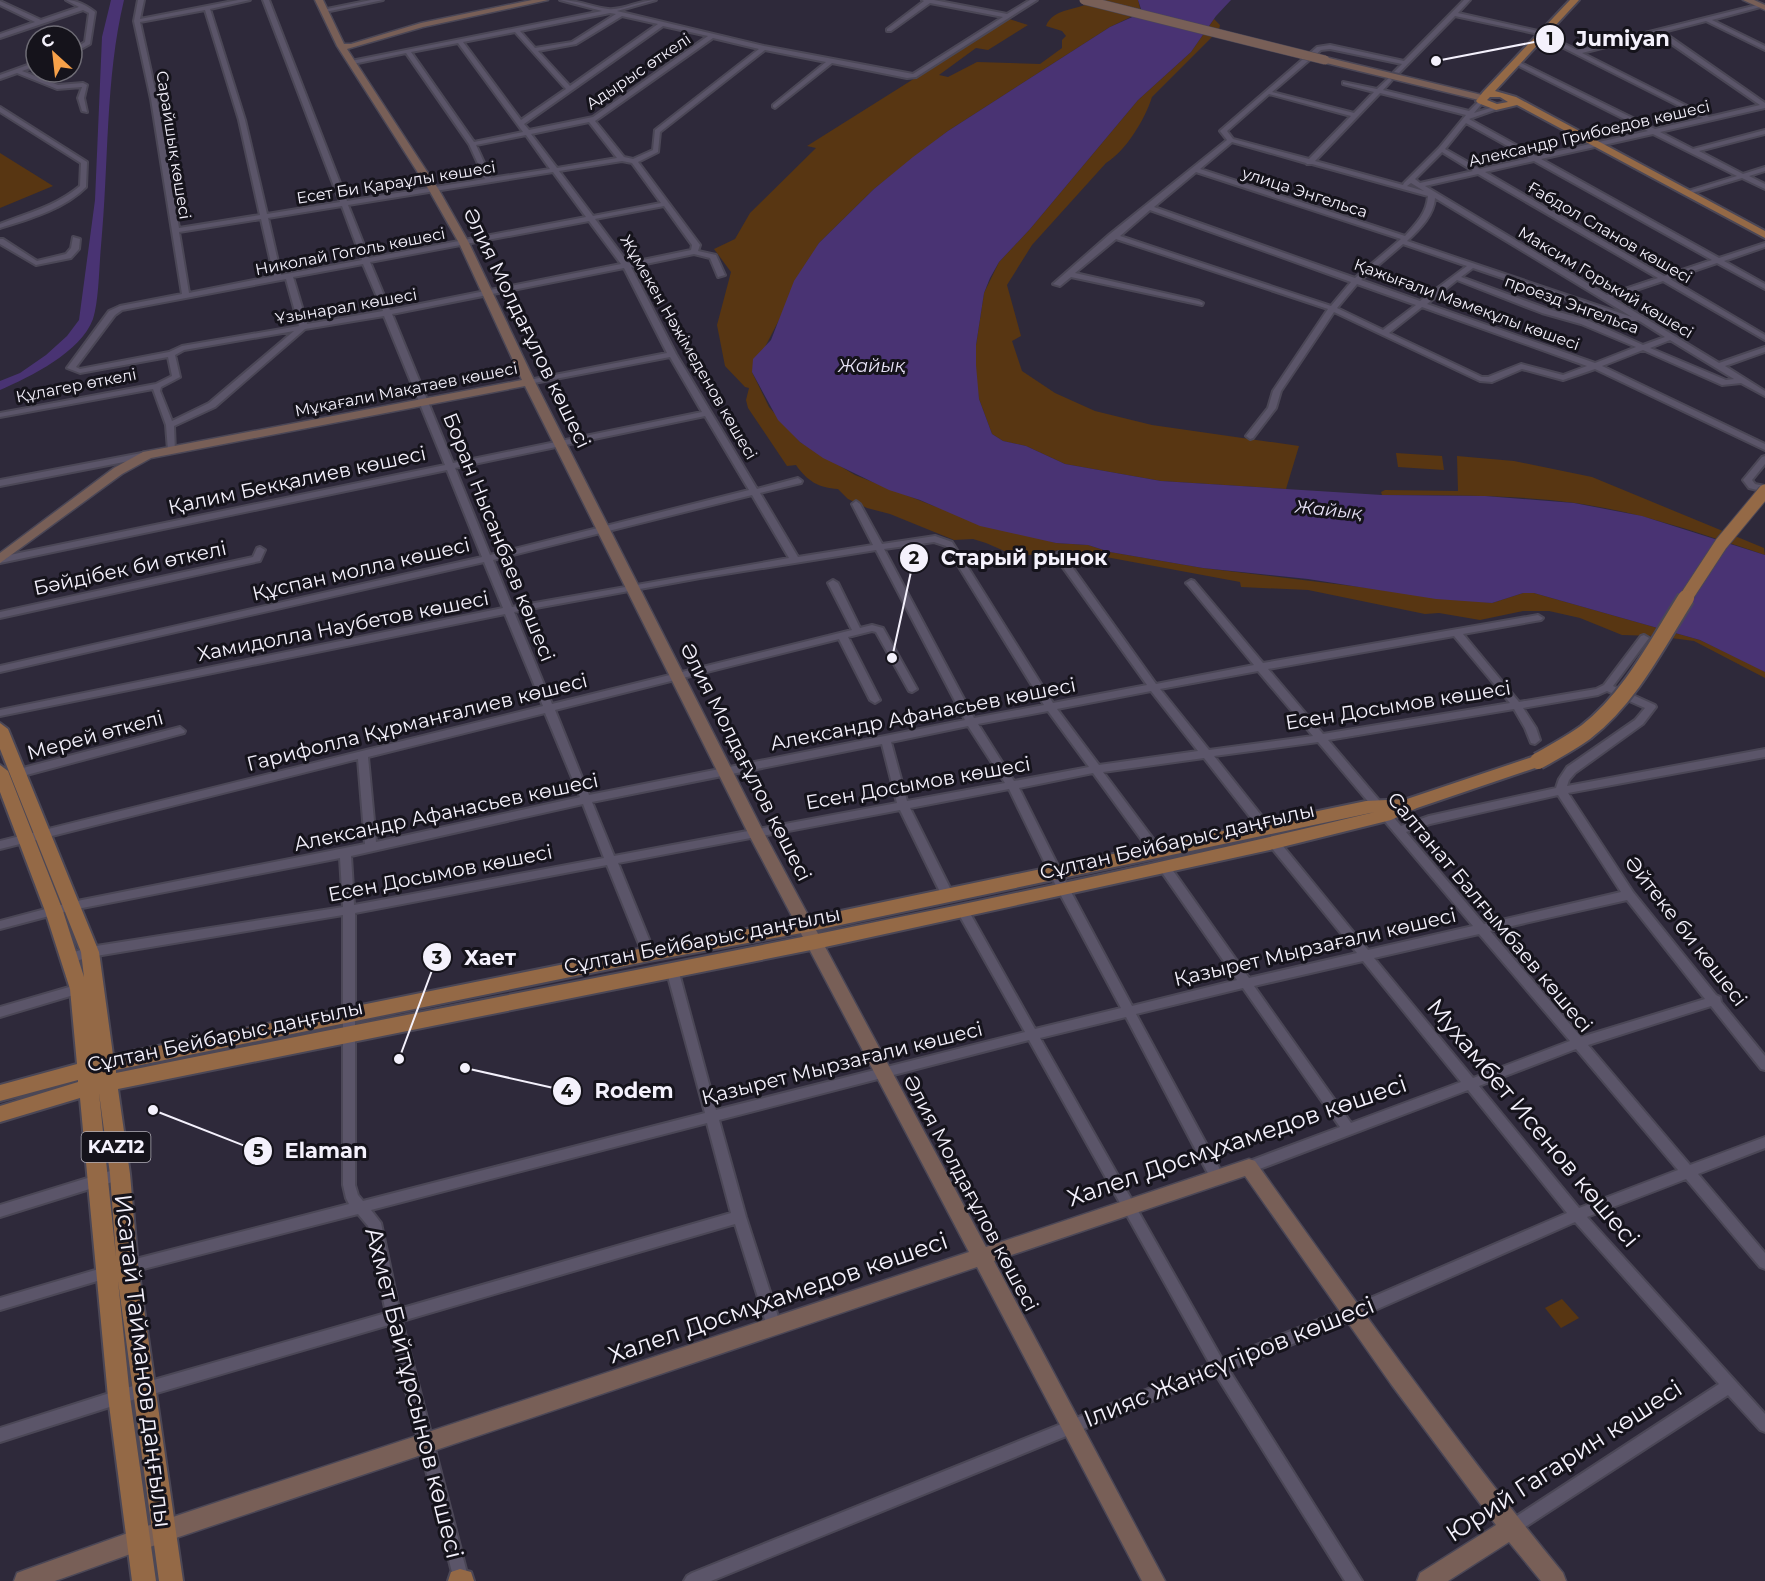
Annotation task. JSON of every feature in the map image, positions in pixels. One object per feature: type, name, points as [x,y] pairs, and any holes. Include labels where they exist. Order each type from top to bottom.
[{"type":"main road","name":"Әлия Молдағұлов көшесі","points":[[319,0],[336,33],[434,190],[464,243],[530,382],[756,833],[807,925],[980,1256],[1154,1581]]},
{"type":"main road","points":[[336,33],[352,40],[368,40],[449,18],[544,0]]},
{"type":"main road","points":[[1084,0],[1506,102],[1534,112],[1765,235]]},
{"type":"main road","points":[[1483,98],[1544,36],[1575,0]]},
{"type":"main road","points":[[1747,0],[1764,6]]},
{"type":"main road","points":[[349,52],[368,40]]},
{"type":"main road","points":[[1499,81],[1506,102]]},
{"type":"main road","name":"Мұқағали Мақатаев көшесі","points":[[0,560],[118,471],[147,455],[530,382]]},
{"type":"main road","name":"Сұлтан Бейбарыс даңғылы","points":[[0,1093],[97,1076],[505,992],[649,954],[807,925],[1056,871],[1156,851],[1270,835],[1411,804],[1538,761],[1591,728],[1620,698],[1646,664],[1727,536],[1765,490]]},
{"type":"main road","name":"Исатай Тайманов даңғылы","points":[[0,729],[9,772],[63,908],[90,952],[87,987],[97,1076],[97,1181],[119,1397],[144,1581]]},
{"type":"main road","name":"Сұлтан Бейбарыс даңғылы","points":[[505,992],[672,969],[816,942],[1165,868],[1270,835]]},
{"type":"main road","name":"Исатай Тайманов даңғылы","points":[[63,908],[69,958],[87,987]]},
{"type":"main road","name":"Сұлтан Бейбарыс даңғылы","points":[[0,1114],[97,1076]]},
{"type":"main road","name":"Исатай Тайманов даңғылы","points":[[97,1076],[120,1174],[127,1267],[171,1581]]},
{"type":"main road","points":[[1249,1167],[1352,1313],[1511,1528],[1555,1581]]},
{"type":"main road","name":"Халел Досмұхамедов көшесі","points":[[25,1581],[137,1540],[1249,1167]]},
{"type":"main road","name":"Юрий Гагарин көшесі","points":[[1428,1581],[1511,1528]]},
{"type":"street","points":[[69,0],[85,6],[92,12],[88,43],[84,45]]},
{"type":"street","name":"Сарайшық көшесі","points":[[141,0],[137,21],[154,99],[186,295]]},
{"type":"street","points":[[137,21],[247,0]]},
{"type":"street","name":"Боран Нысанбаев көшесі","points":[[266,0],[366,261],[649,954]]},
{"type":"street","points":[[325,10],[380,0]]},
{"type":"street","points":[[563,0],[711,37],[910,76],[1034,0]]},
{"type":"street","points":[[349,52],[408,52],[612,11],[653,0]]},
{"type":"street","points":[[889,30],[927,0],[1007,16]]},
{"type":"street","points":[[1397,72],[1467,0]]},
{"type":"street","points":[[0,3],[40,22]]},
{"type":"street","points":[[0,36],[85,6]]},
{"type":"street","points":[[1578,52],[1764,6]]},
{"type":"street","points":[[207,7],[242,120],[262,216],[278,278]]},
{"type":"street","points":[[534,50],[574,43],[621,14]]},
{"type":"street","points":[[1454,14],[1544,36],[1709,119]]},
{"type":"street","points":[[1708,20],[1765,48]]},
{"type":"street","points":[[521,123],[661,25]]},
{"type":"street","points":[[517,30],[570,90]]},
{"type":"street","points":[[1658,32],[1765,106]]},
{"type":"street","name":"Адырыс өткелі","points":[[472,144],[591,120],[711,37]]},
{"type":"street","name":"Жұмекен Нәжімеденов көшесі","points":[[460,42],[627,267],[672,354],[794,558]]},
{"type":"street","points":[[1057,284],[1231,140],[1223,131],[1322,47],[1406,63]]},
{"type":"street","points":[[721,275],[712,257],[694,252],[696,245],[634,161],[656,151],[657,131],[764,48]]},
{"type":"street","points":[[408,52],[472,144],[489,181]]},
{"type":"street","points":[[775,106],[831,61]]},
{"type":"street","points":[[1517,63],[1765,187]]},
{"type":"street","points":[[0,77],[24,68]]},
{"type":"street","points":[[17,71],[57,87],[85,86],[81,98],[85,111]]},
{"type":"street","points":[[1310,163],[1389,80]]},
{"type":"street","points":[[1345,83],[1469,117],[1537,159],[1765,287]]},
{"type":"street","points":[[1267,92],[1355,116]]},
{"type":"street","points":[[1401,188],[1441,149],[1483,98]]},
{"type":"street","points":[[1469,117],[1506,102]]},
{"type":"street","name":"Александр Грибоедов көшесі","points":[[1419,185],[1765,106]]},
{"type":"street","points":[[0,109],[84,162],[83,187],[76,194],[66,201],[0,226]]},
{"type":"street","points":[[591,120],[622,159]]},
{"type":"street","points":[[1692,152],[1765,132]]},
{"type":"street","name":"Максим Горький көшесі","points":[[1231,140],[1432,195]]},
{"type":"street","name":"Ғабдол Сланов көшесі","points":[[1441,149],[1765,338]]},
{"type":"street","name":"Есет Би Қараұлы көшесі","points":[[175,231],[622,159],[634,161]]},
{"type":"street","points":[[1687,193],[1765,169]]},
{"type":"street","name":"улица Энгельса","points":[[1197,170],[1403,240],[1471,266],[1652,326]]},
{"type":"street","name":"Максим Горький көшесі","points":[[1411,180],[1432,195],[1765,394]]},
{"type":"street","points":[[1250,436],[1272,408],[1277,391],[1334,309],[1357,280],[1427,217],[1433,201],[1432,195]]},
{"type":"street","name":"Николай Гоголь көшесі","points":[[112,313],[120,308],[665,204]]},
{"type":"street","name":"Қажығали Мәмекұлы көшесі","points":[[1150,208],[1595,366],[1765,447]]},
{"type":"street","points":[[1113,236],[1334,309],[1480,379],[1489,380],[1521,366],[1563,378],[1671,337]]},
{"type":"street","points":[[0,241],[36,263],[68,256],[75,249],[76,239]]},
{"type":"street","points":[[1606,298],[1765,245]]},
{"type":"street","name":"Ұзынарал көшесі","points":[[112,313],[71,368],[73,371],[171,354],[182,348],[387,313],[694,252]]},
{"type":"street","points":[[1385,332],[1471,266]]},
{"type":"street","points":[[1069,274],[1199,303]]},
{"type":"street","points":[[170,425],[212,405],[302,328],[303,324],[289,277]]},
{"type":"street","name":"проезд Энгельса","points":[[1457,278],[1545,311],[1584,322],[1725,383],[1742,380]]},
{"type":"street","points":[[1718,366],[1765,349]]},
{"type":"street","name":"Құлагер өткелі","points":[[0,415],[158,386],[176,377],[171,354]]},
{"type":"street","name":"Мұқағали Мақатаев көшесі","points":[[530,382],[672,354]]},
{"type":"street","name":"Құлагер өткелі","points":[[158,386],[156,391],[170,425],[172,450]]},
{"type":"street","name":"Қалим Бекқалиев көшесі","points":[[0,560],[708,413]]},
{"type":"street","name":"Мұқағали Мақатаев көшесі","points":[[0,483],[147,455]]},
{"type":"street","points":[[1765,459],[1747,480],[1752,486],[1765,490]]},
{"type":"street","name":"Құспан молла көшесі","points":[[0,669],[488,558],[798,481]]},
{"type":"street","points":[[856,504],[971,722],[1013,787],[1064,890],[1217,1177]]},
{"type":"street","name":"Хамидолла Наубетов көшесі","points":[[0,713],[507,611],[794,558],[943,540],[949,544],[1051,708]]},
{"type":"street","name":"Бәйдібек би өткелі","points":[[0,615],[257,559],[260,550]]},
{"type":"street","name":"Мухамбет Исенов көшесі","points":[[1059,555],[1153,687],[1208,752],[1270,835],[1471,1085],[1577,1215],[1765,1425]]},
{"type":"street","points":[[833,583],[856,631],[872,628],[880,630],[912,689]]},
{"type":"street","name":"Салтанат Балғымбаев көшесі","points":[[1191,583],[1380,811],[1483,928],[1765,1263]]},
{"type":"street","name":"Александр Афанасьев көшесі","points":[[0,925],[63,908],[345,853],[725,771],[1153,687],[1538,618]]},
{"type":"street","name":"Гарифолла Құрманғалиев көшесі","points":[[0,845],[856,631]]},
{"type":"street","points":[[1456,632],[1533,730],[1535,740]]},
{"type":"street","points":[[842,635],[875,700]]},
{"type":"street","points":[[1562,791],[1563,779],[1571,770],[1639,722],[1651,707],[1607,687],[1644,638]]},
{"type":"street","name":"Есен Досымов көшесі","points":[[69,958],[90,952],[349,910],[903,805],[1013,787],[1097,769],[1321,738],[1516,707],[1598,693],[1607,687]]},
{"type":"street","points":[[1051,708],[1156,851]]},
{"type":"street","name":"Мерей өткелі","points":[[9,772],[180,731]]},
{"type":"street","points":[[886,741],[903,805],[948,896]]},
{"type":"street","points":[[1398,831],[1429,820],[1562,791],[1765,753]]},
{"type":"street","points":[[363,754],[371,846]]},
{"type":"street","name":"Әйтеке би көшесі","points":[[1562,791],[1629,895],[1764,1062]]},
{"type":"street","name":"Ахмет Байтұрсынов көшесі","points":[[345,853],[349,910],[349,1185],[352,1198],[374,1223],[394,1316],[461,1581]]},
{"type":"street","points":[[1165,868],[1349,1130]]},
{"type":"street","name":"Қазырет Мырзағали көшесі","points":[[0,1304],[127,1267],[1031,1035],[1246,982],[1629,895]]},
{"type":"street","points":[[963,911],[1219,1367],[1354,1581]]},
{"type":"street","points":[[672,969],[739,1217],[774,1326]]},
{"type":"street","points":[[0,1012],[87,987]]},
{"type":"street","name":"Халел Досмұхамедов көшесі","points":[[1249,1167],[1579,1043],[1716,1000]]},
{"type":"street","name":"Ілияс Жансүгіров көшесі","points":[[692,1581],[1352,1313],[1577,1215],[1765,1143]]},
{"type":"street","points":[[0,1211],[120,1174]]},
{"type":"street","points":[[0,1435],[119,1397],[739,1217]]},
{"type":"street","name":"Юрий Гагарин көшесі","points":[[1511,1528],[1729,1386]]},
{"type":"shaded area","points":[[1095,0],[1138,0],[1141,12],[1110,27],[948,131],[874,189],[819,243],[752,372],[769,407],[800,442],[855,475],[934,506],[1056,543],[1088,545],[1110,552],[1203,568],[1492,603],[1523,593],[1534,593],[1700,640],[1761,669],[1765,672],[1765,678],[1694,641],[1656,636],[1622,635],[1580,618],[1549,611],[1523,611],[1480,620],[1439,613],[1425,614],[1308,590],[1241,587],[1240,582],[1079,552],[1059,550],[1018,557],[973,539],[954,540],[890,514],[867,508],[848,499],[838,489],[814,483],[796,465],[787,466],[748,408],[746,400],[749,388],[745,387],[725,366],[717,325],[731,272],[714,249],[735,239],[750,213],[816,148],[807,146],[1009,19],[1028,25],[988,50],[976,48],[939,75],[948,77],[977,62],[1040,64],[1062,48],[1062,40],[1066,36],[1062,31],[1046,26],[1054,15]]},
{"type":"shaded area","points":[[1214,19],[1220,25],[1219,30],[1152,97],[1140,124],[1121,151],[1106,163],[1032,245],[1007,285],[1021,336],[1012,341],[1022,371],[1055,393],[1095,411],[1152,425],[1299,446],[1286,489],[1161,481],[1065,464],[1026,446],[1003,441],[992,434],[979,399],[976,379],[976,345],[984,293],[999,262],[1030,229],[1138,100],[1191,52]]},
{"type":"shaded area","points":[[0,153],[53,186],[0,208]]},
{"type":"shaded area","points":[[1396,453],[1442,456],[1444,470],[1398,467]]},
{"type":"shaded area","points":[[1457,456],[1514,461],[1592,477],[1764,548],[1765,555],[1647,518],[1575,503],[1503,497],[1382,495],[1381,492],[1385,490],[1458,491]]},
{"type":"shaded area","points":[[1562,1299],[1579,1318],[1561,1328],[1545,1308]]},
{"type":"water","points":[[111,0],[124,0],[110,91],[104,215],[97,303],[93,319],[87,331],[66,353],[39,371],[0,390],[0,381],[20,373],[46,355],[67,336],[79,320],[95,200],[102,37]]},
{"type":"water","name":"Жайық","points":[[1138,0],[1231,0],[1216,16],[1191,52],[1138,100],[1030,229],[999,262],[990,278],[984,293],[976,345],[976,365],[979,399],[992,434],[1003,441],[1026,446],[1065,464],[1161,481],[1382,495],[1485,496],[1574,503],[1642,516],[1765,555],[1765,672],[1700,640],[1534,593],[1523,593],[1492,603],[1436,599],[1308,579],[1203,568],[1110,552],[1088,545],[1056,543],[980,526],[920,500],[889,490],[823,458],[800,442],[778,420],[752,372],[753,359],[771,340],[794,281],[819,243],[874,189],[948,131],[1110,27],[1139,14],[1141,9]]},
{"type":"place","name":"Jumiyan","points":[[1436,61]]},
{"type":"place","name":"Старый рынок","points":[[892,658]]},
{"type":"place","name":"Хает","points":[[399,1059]]},
{"type":"place","name":"Rodem","points":[[465,1068]]},
{"type":"place","name":"Elaman","points":[[153,1110]]}]
